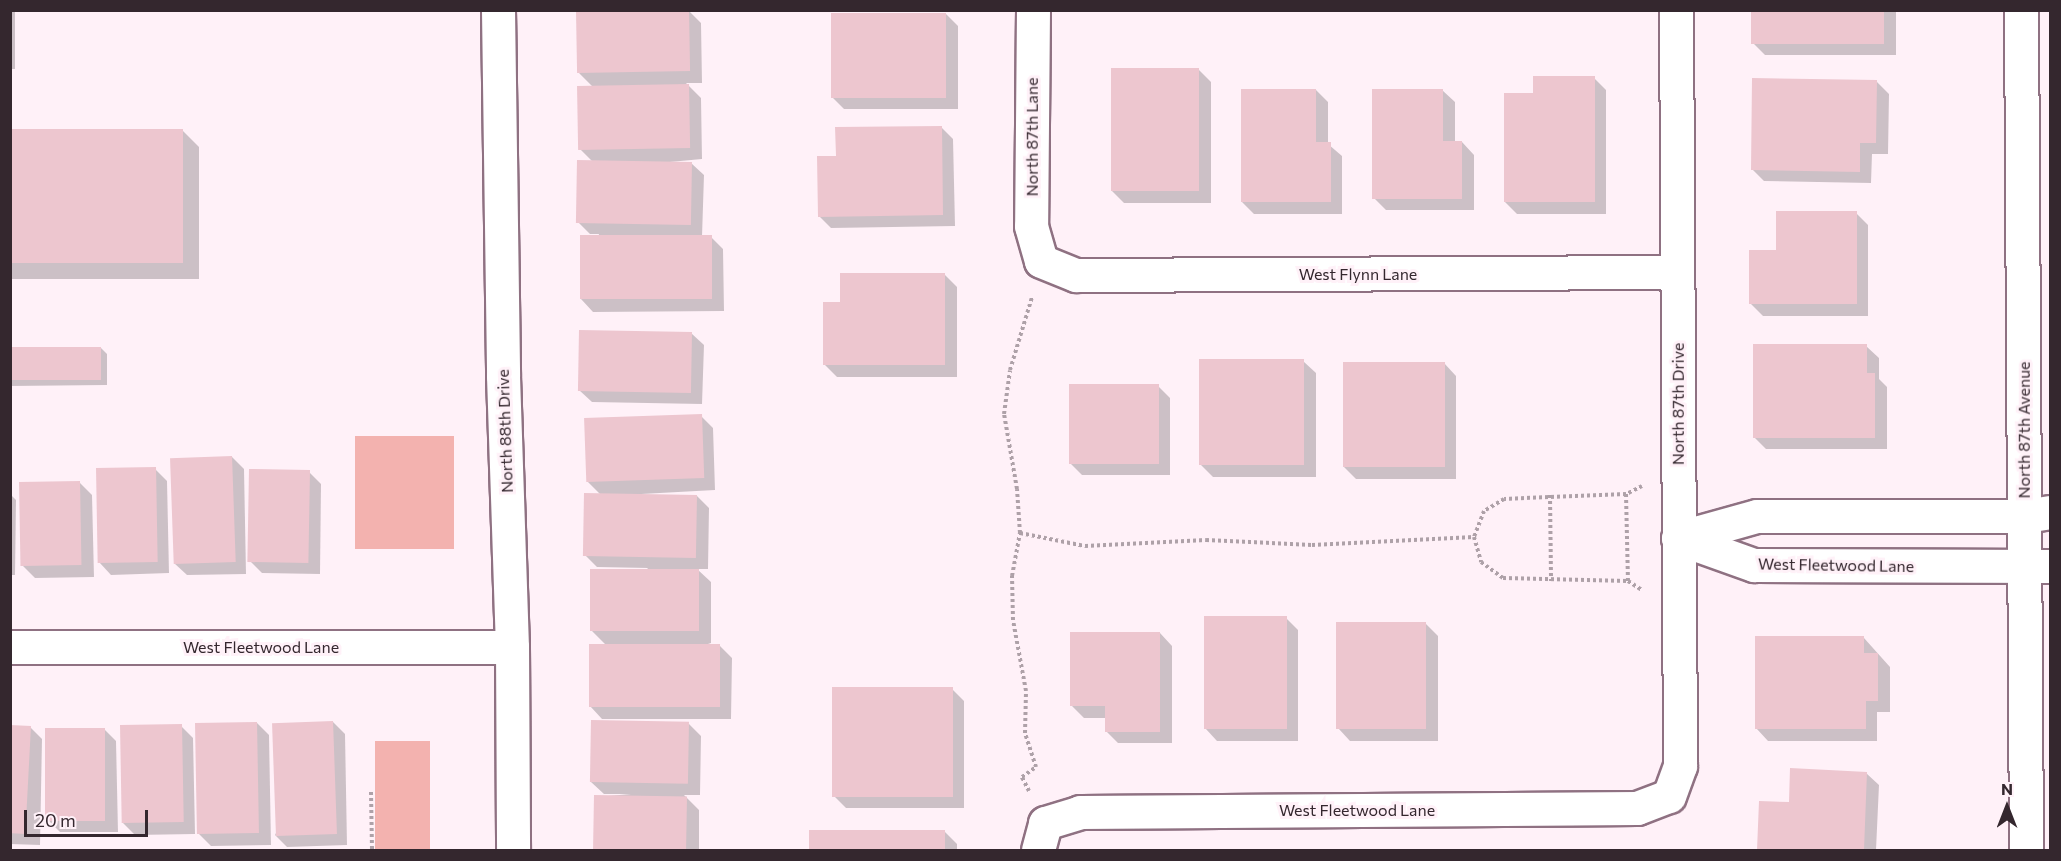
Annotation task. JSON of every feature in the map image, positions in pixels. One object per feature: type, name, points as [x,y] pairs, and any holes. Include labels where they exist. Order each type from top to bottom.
[{"type":"street","name":"North 88th Drive","points":[[498,10],[503,376],[512,647],[513,850]]},
{"type":"street","name":"North 87th Lane","points":[[1033,10],[1031,226],[1041,261]]},
{"type":"street","name":"North 87th Drive","points":[[1669,796],[1680,766],[1676,10]]},
{"type":"street","name":"North 87th Avenue","points":[[2021,10],[2038,514],[2038,566],[2026,850]]},
{"type":"street","name":"West Flynn Lane","points":[[1041,261],[1076,275],[1677,272]]},
{"type":"street","points":[[1678,538],[1757,516],[2038,514]]},
{"type":"street","name":"West Fleetwood Lane","points":[[1678,538],[1754,565],[2038,566]]},
{"type":"street","name":"West Fleetwood Lane","points":[[10,647],[512,647]]},
{"type":"street","name":"West Fleetwood Lane","points":[[1041,837],[1080,812],[1637,808],[1669,796]]},
{"type":"path","points":[[1041,261],[1010,370],[1004,414],[1017,489],[1020,534],[1012,576],[1013,620],[1026,691],[1025,733],[1036,767],[1022,777],[1041,837]]},
{"type":"path","points":[[1678,483],[1635,487],[1626,494],[1522,496],[1492,503],[1484,511],[1474,537],[1481,562],[1490,572],[1503,578],[1551,581],[1628,581],[1641,590],[1679,591]]},
{"type":"path","points":[[1626,494],[1628,581]]},
{"type":"path","points":[[1550,495],[1551,581]]},
{"type":"path","points":[[1020,534],[1086,546],[1206,540],[1312,545],[1474,537]]},
{"type":"path","points":[[371,792],[372,850]]},
{"type":"shaded area","points":[[355,436],[454,436],[454,549],[355,549]]},
{"type":"shaded area","points":[[375,741],[430,741],[430,850],[375,850]]},
{"type":"building","points":[[689,10],[690,71],[577,73],[576,12]]},
{"type":"building","points":[[1751,10],[1884,10],[1884,44],[1751,44]]},
{"type":"building","points":[[831,13],[946,13],[946,98],[831,98]]},
{"type":"building","points":[[1111,68],[1199,68],[1199,191],[1111,191]]},
{"type":"building","points":[[1533,76],[1595,76],[1595,202],[1504,202],[1504,93],[1533,93]]},
{"type":"building","points":[[1752,78],[1877,80],[1876,143],[1860,143],[1860,172],[1751,170]]},
{"type":"building","points":[[689,84],[690,148],[578,150],[577,86]]},
{"type":"building","points":[[1241,89],[1316,89],[1316,142],[1331,142],[1331,202],[1241,202]]},
{"type":"building","points":[[1372,89],[1443,89],[1443,141],[1462,141],[1462,199],[1372,199]]},
{"type":"building","points":[[942,126],[943,215],[818,217],[817,156],[836,156],[835,127]]},
{"type":"building","points":[[10,129],[183,129],[183,263],[10,263]]},
{"type":"building","points":[[577,160],[692,162],[691,225],[576,223]]},
{"type":"building","points":[[1776,211],[1857,211],[1857,304],[1749,304],[1749,250],[1776,250]]},
{"type":"building","points":[[580,235],[712,235],[712,299],[580,299]]},
{"type":"building","points":[[840,273],[945,273],[945,365],[823,365],[823,302],[840,302]]},
{"type":"building","points":[[579,330],[692,332],[691,393],[578,391]]},
{"type":"building","points":[[1753,344],[1867,344],[1867,373],[1875,373],[1875,438],[1753,438]]},
{"type":"building","points":[[10,347],[101,347],[101,380],[10,380]]},
{"type":"building","points":[[1199,359],[1304,359],[1304,465],[1199,465]]},
{"type":"building","points":[[1343,362],[1445,362],[1445,467],[1343,467]]},
{"type":"building","points":[[1069,384],[1159,384],[1159,464],[1069,464]]},
{"type":"building","points":[[702,414],[704,478],[586,482],[584,418]]},
{"type":"building","points":[[232,456],[236,562],[174,564],[170,458]]},
{"type":"building","points":[[156,467],[158,562],[98,563],[96,468]]},
{"type":"building","points":[[249,469],[310,470],[308,563],[247,562]]},
{"type":"building","points":[[80,481],[81,565],[20,566],[19,482]]},
{"type":"building","points":[[584,493],[697,495],[696,558],[583,556]]},
{"type":"building","points":[[590,569],[699,569],[699,631],[590,631]]},
{"type":"building","points":[[1204,616],[1287,616],[1287,729],[1204,729]]},
{"type":"building","points":[[1336,622],[1426,622],[1426,729],[1336,729]]},
{"type":"building","points":[[1070,632],[1160,632],[1160,732],[1105,732],[1105,706],[1070,706]]},
{"type":"building","points":[[1755,636],[1864,636],[1864,653],[1878,653],[1878,701],[1866,701],[1866,729],[1755,729]]},
{"type":"building","points":[[589,644],[720,644],[720,707],[589,707]]},
{"type":"building","points":[[832,687],[953,687],[953,797],[832,797]]},
{"type":"building","points":[[591,720],[689,722],[688,784],[590,782]]},
{"type":"building","points":[[333,721],[337,834],[276,836],[272,723]]},
{"type":"building","points":[[257,722],[259,833],[197,834],[195,723]]},
{"type":"building","points":[[182,724],[184,822],[122,823],[120,725]]},
{"type":"building","points":[[10,725],[31,726],[25,834],[10,833]]},
{"type":"building","points":[[45,728],[105,728],[105,821],[45,821]]},
{"type":"building","points":[[1790,768],[1867,772],[1864,850],[1757,850],[1759,801],[1789,802]]},
{"type":"building","points":[[594,795],[687,797],[686,850],[593,850]]},
{"type":"building","points":[[809,830],[945,830],[945,850],[809,850]]}]
